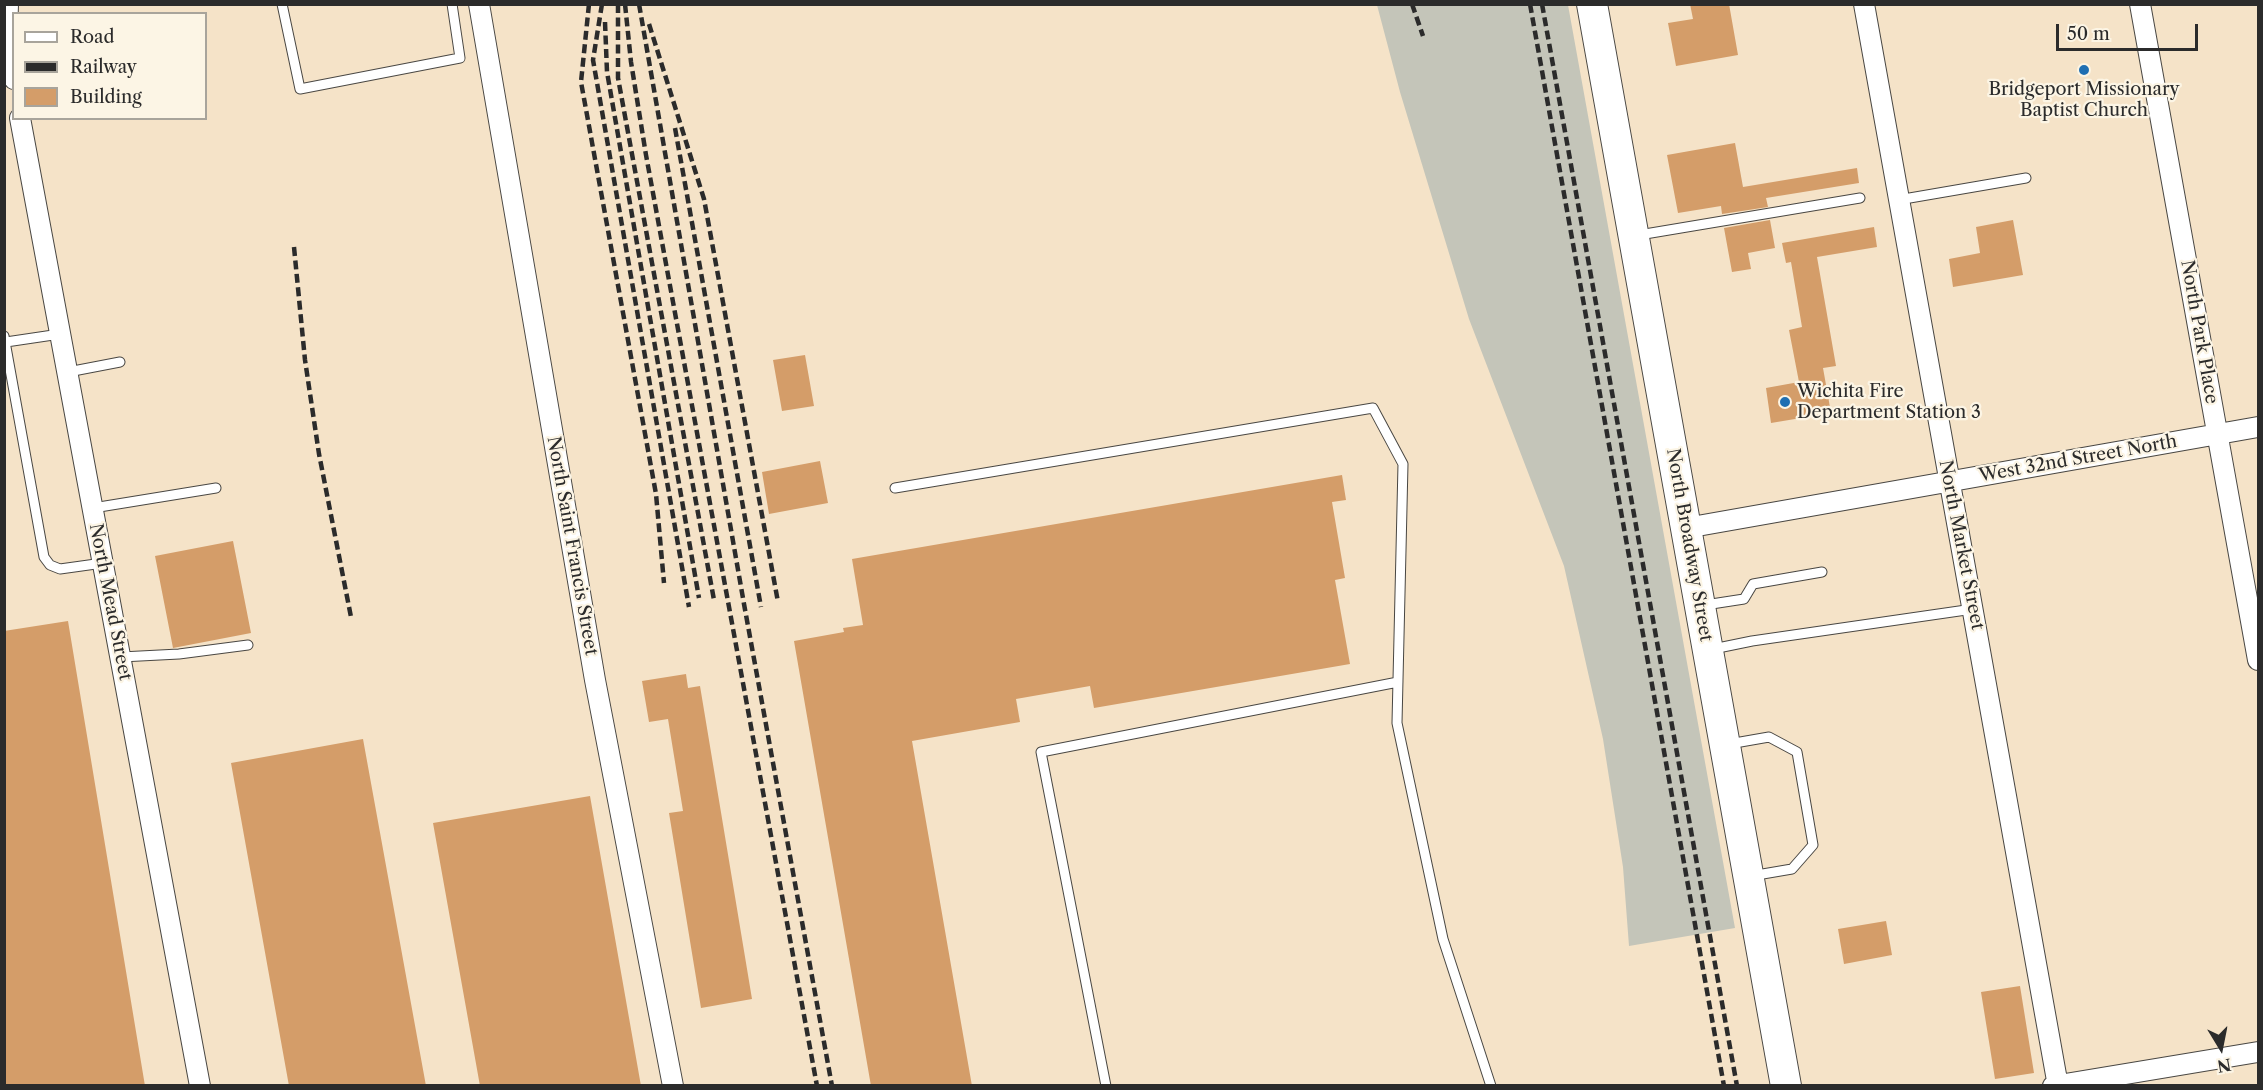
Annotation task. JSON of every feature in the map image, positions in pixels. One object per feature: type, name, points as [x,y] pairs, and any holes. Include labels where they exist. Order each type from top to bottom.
[{"type":"main road","name":"North Broadway Street","points":[[1592,4],[1786,1086]]},
{"type":"street","points":[[9,4],[6,37],[12,68]]},
{"type":"street","name":"North Saint Francis Street","points":[[479,4],[593,668],[673,1086]]},
{"type":"street","name":"North Market Street","points":[[1864,4],[2057,1085]]},
{"type":"street","name":"North Park Place","points":[[2140,4],[2259,660]]},
{"type":"street","name":"North Mead Street","points":[[20,120],[200,1086]]},
{"type":"street","name":"West 32nd Street North","points":[[1686,528],[2259,428]]},
{"type":"street","points":[[2057,1085],[2259,1052]]},
{"type":"lane","points":[[282,4],[300,88],[460,58],[452,4]]},
{"type":"lane","points":[[1898,200],[2026,178]]},
{"type":"lane","points":[[1634,236],[1860,198]]},
{"type":"lane","points":[[60,334],[5,339],[44,557],[50,565],[60,569],[103,563]]},
{"type":"lane","points":[[68,372],[120,362]]},
{"type":"lane","points":[[895,488],[1373,408],[1403,464],[1396,723],[1443,939],[1491,1086]]},
{"type":"lane","points":[[93,508],[216,488]]},
{"type":"lane","points":[[1700,606],[1744,599],[1753,584],[1822,572]]},
{"type":"lane","points":[[1708,650],[1752,641],[1973,609]]},
{"type":"lane","points":[[121,657],[178,654],[248,645]]},
{"type":"lane","points":[[1106,1086],[1041,752],[1398,682]]},
{"type":"lane","points":[[1725,745],[1769,737],[1797,752],[1813,845],[1792,869],[1749,877]]},
{"type":"shaded area","points":[[1377,5],[1568,5],[1735,928],[1629,946],[1623,867],[1603,739],[1564,566],[1469,319],[1400,92]]},
{"type":"building","points":[[1690,4],[1729,4],[1738,55],[1676,66],[1668,23],[1693,19]]},
{"type":"building","points":[[1735,143],[1743,187],[1857,168],[1859,183],[1766,198],[1768,207],[1722,214],[1721,206],[1678,213],[1667,155]]},
{"type":"building","points":[[1770,220],[1775,248],[1748,253],[1751,269],[1732,272],[1724,228]]},
{"type":"building","points":[[2013,220],[2023,275],[1953,287],[1949,259],[1980,253],[1976,227]]},
{"type":"building","points":[[1874,227],[1877,247],[1817,257],[1836,366],[1823,368],[1831,413],[1771,423],[1766,388],[1799,382],[1789,330],[1802,327],[1791,262],[1786,263],[1782,243]]},
{"type":"building","points":[[805,355],[814,406],[782,411],[773,360]]},
{"type":"building","points":[[820,461],[828,503],[769,514],[762,472]]},
{"type":"building","points":[[1342,475],[1346,500],[1332,502],[1345,578],[1335,580],[1350,664],[1094,708],[1090,686],[1016,699],[1020,722],[912,741],[972,1086],[871,1086],[794,641],[844,632],[843,628],[863,625],[852,559]]},
{"type":"building","points":[[233,541],[251,633],[173,648],[155,556]]},
{"type":"building","points":[[68,621],[145,1086],[4,1086],[4,631]]},
{"type":"building","points":[[686,674],[688,688],[700,686],[752,999],[701,1008],[669,813],[683,811],[668,719],[649,722],[642,681]]},
{"type":"building","points":[[363,739],[426,1086],[289,1086],[231,763]]},
{"type":"building","points":[[590,796],[641,1086],[480,1086],[433,823]]},
{"type":"building","points":[[1886,921],[1892,955],[1844,964],[1838,929]]},
{"type":"building","points":[[2020,986],[2034,1073],[1995,1079],[1981,992]]},
{"type":"railway","points":[[589,4],[581,82],[656,494],[664,583]]},
{"type":"railway","points":[[602,4],[593,60],[689,607]]},
{"type":"railway","points":[[618,4],[618,78],[714,600]]},
{"type":"railway","points":[[625,4],[631,62],[646,155],[817,1086]]},
{"type":"railway","points":[[639,4],[744,604],[832,1086]]},
{"type":"railway","points":[[1412,4],[1423,36]]},
{"type":"railway","points":[[1530,4],[1724,1086]]},
{"type":"railway","points":[[1542,4],[1737,1086]]},
{"type":"railway","points":[[605,22],[607,72],[699,598]]},
{"type":"railway","points":[[649,24],[704,199],[778,602]]},
{"type":"railway","points":[[675,128],[761,607]]},
{"type":"railway","points":[[294,247],[305,360],[319,454],[351,617]]},
{"type":"place","name":"Bridgeport Missionary Baptist Church","points":[[2084,70]]},
{"type":"place","name":"Wichita Fire Department Station 3","points":[[1785,402]]}]
